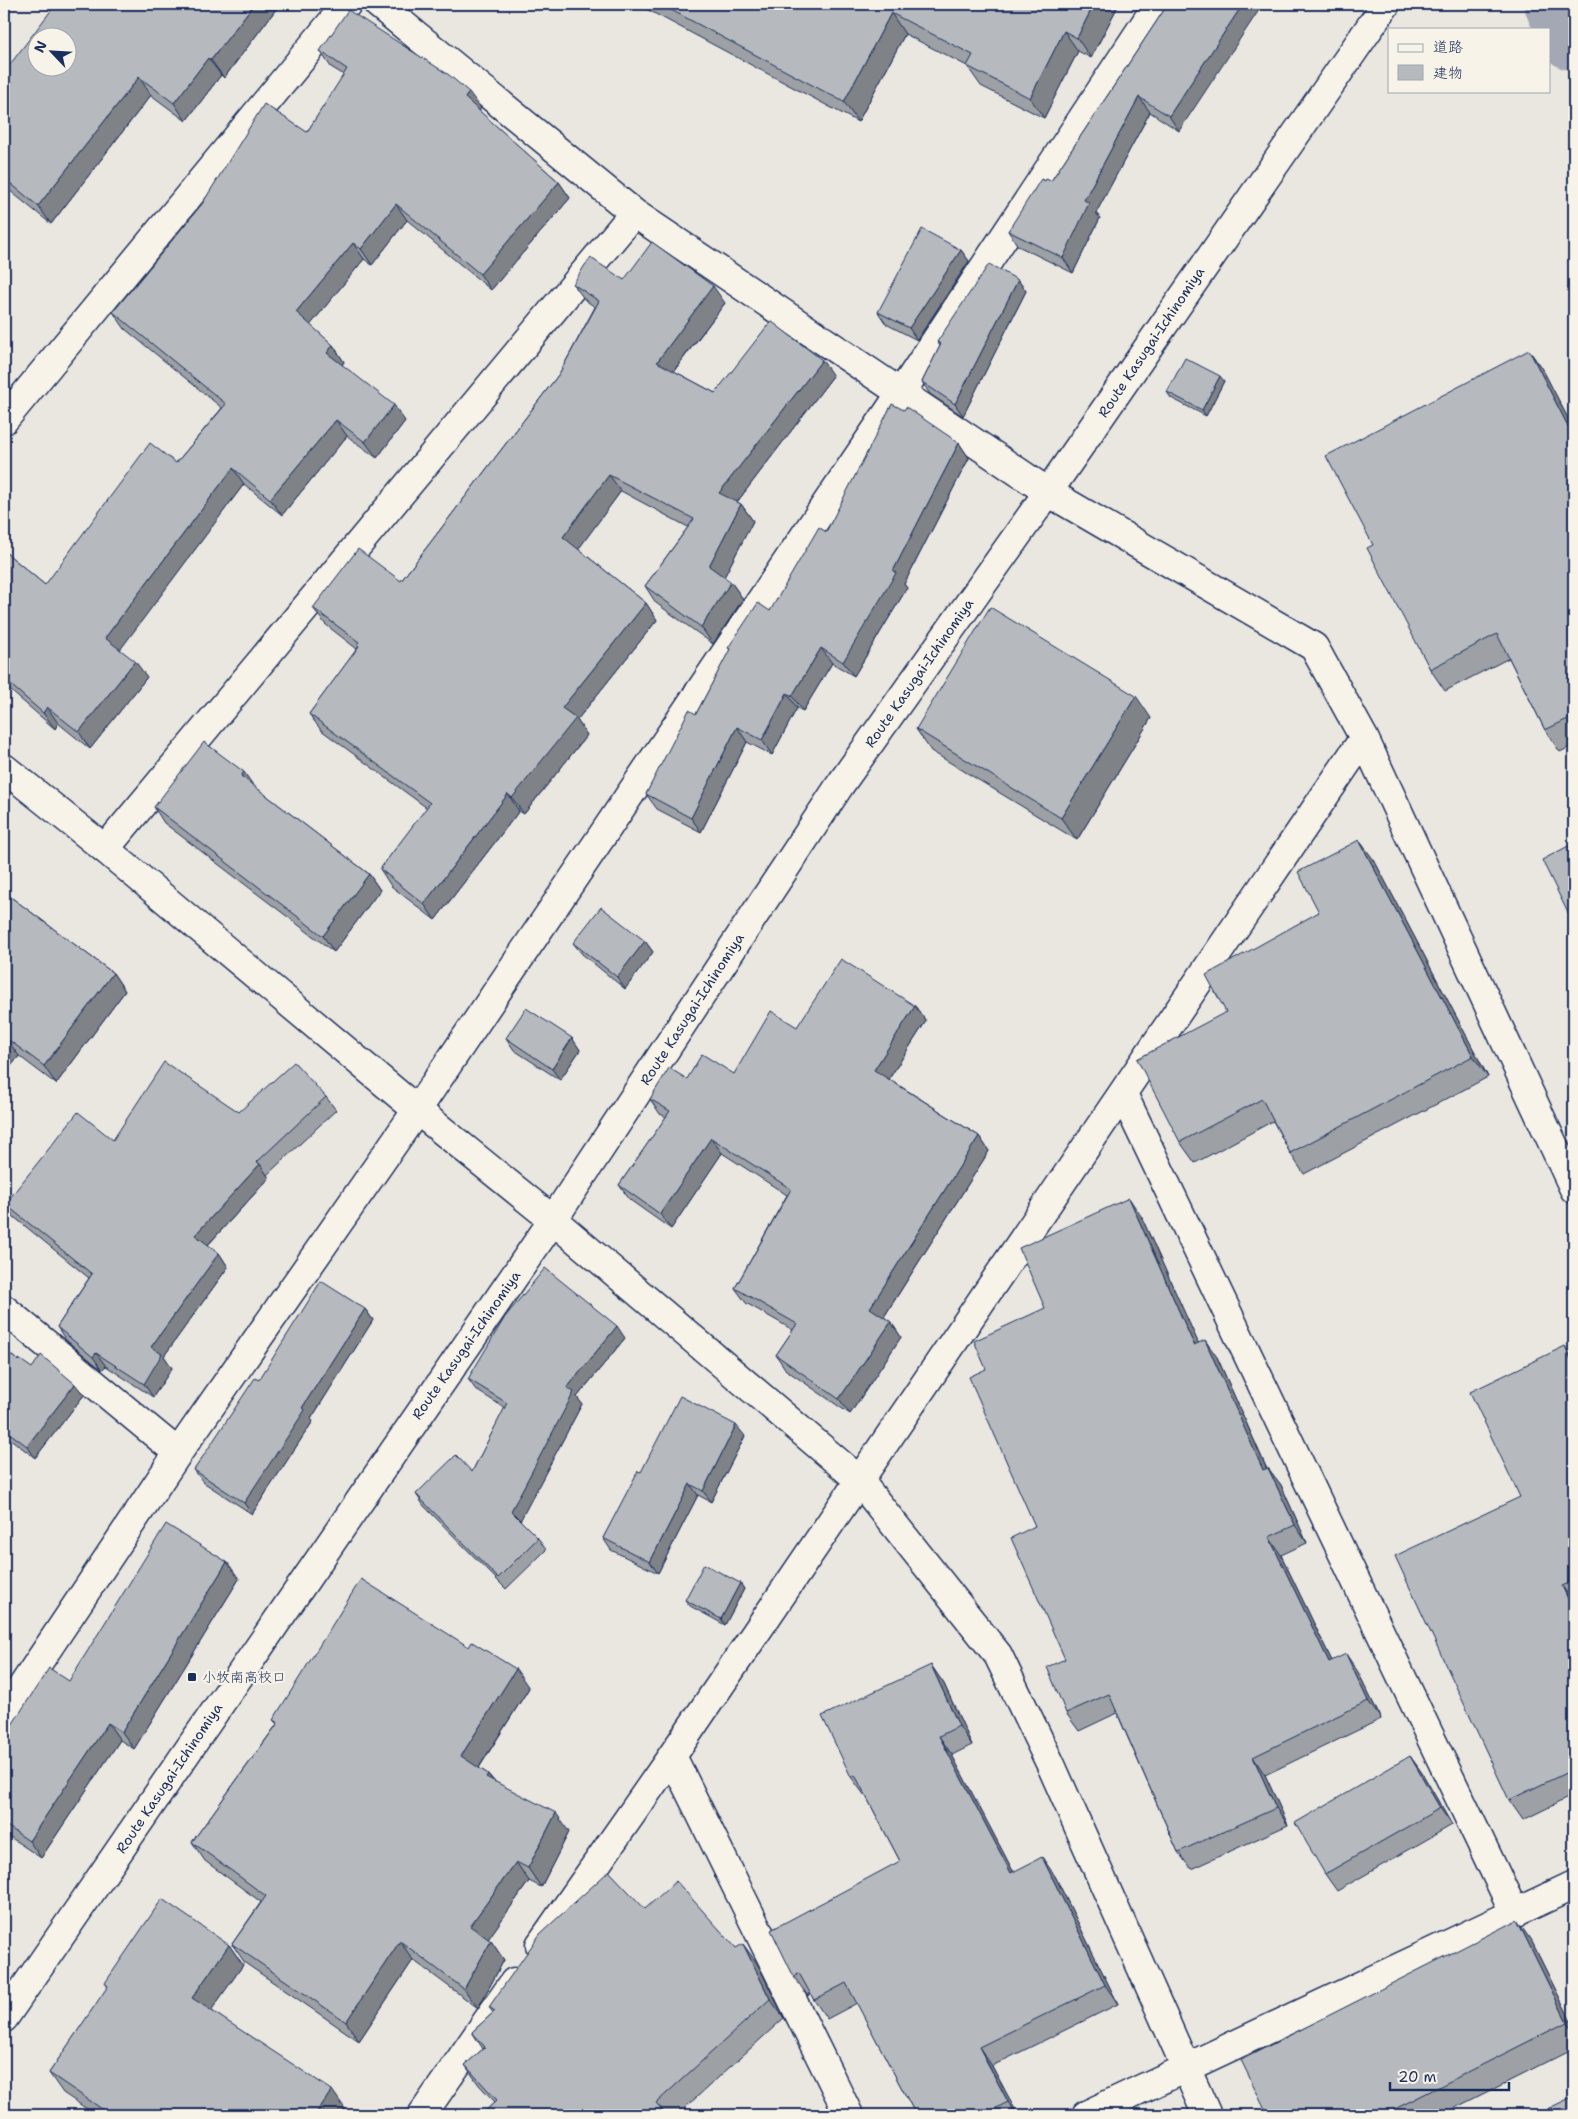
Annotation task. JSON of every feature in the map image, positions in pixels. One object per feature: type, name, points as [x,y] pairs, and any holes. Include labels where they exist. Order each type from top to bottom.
[{"type":"street","points":[[4,420],[347,4]]},
{"type":"street","points":[[378,4],[634,213],[1048,492],[1314,647],[1364,738],[1574,1189]]},
{"type":"street","points":[[4,1714],[178,1453],[417,1110],[901,393],[1158,4]]},
{"type":"street","name":"Route Kasugai-Ichinomiya","points":[[4,2018],[553,1220],[840,785],[1048,492],[1386,4]]},
{"type":"street","points":[[105,849],[634,213]]},
{"type":"street","points":[[422,2115],[672,1756],[858,1479],[1123,1094],[1364,738]]},
{"type":"street","points":[[4,768],[105,849],[417,1110],[553,1220],[858,1479],[998,1655],[1050,1766],[1184,2068],[1208,2115]]},
{"type":"street","points":[[1123,1094],[1515,1914]]},
{"type":"street","points":[[4,1309],[178,1453]]},
{"type":"street","points":[[672,1756],[849,2115]]},
{"type":"street","points":[[1086,2115],[1574,1885]]},
{"type":"building","points":[[56,4],[254,4],[211,60],[208,58],[174,103],[139,77],[38,206],[4,178],[4,70],[28,41],[28,78],[78,78],[78,28],[38,28]]},
{"type":"building","points":[[660,4],[1094,4],[1077,38],[1064,31],[1030,98],[967,66],[973,55],[891,13],[844,102]]},
{"type":"building","points":[[1168,4],[1243,4],[1169,116],[1139,97],[1084,200],[1089,203],[1063,258],[1008,231],[1041,179],[1051,181]]},
{"type":"building","points":[[348,10],[449,75],[469,92],[465,98],[559,182],[480,274],[396,204],[361,249],[353,243],[296,312],[333,345],[327,353],[394,405],[365,442],[336,420],[270,499],[233,468],[105,638],[135,661],[79,732],[47,707],[43,713],[4,679],[4,551],[45,585],[150,443],[176,463],[226,404],[113,312],[202,204],[264,104],[307,132],[347,69],[320,51]]},
{"type":"building","points":[[922,229],[961,250],[909,328],[878,312]]},
{"type":"building","points":[[652,242],[713,286],[657,362],[715,393],[771,321],[822,360],[719,493],[741,504],[709,566],[731,582],[701,627],[645,586],[694,519],[609,475],[563,537],[646,603],[562,708],[576,718],[512,798],[508,794],[424,904],[380,869],[430,803],[309,714],[359,646],[357,644],[359,642],[313,608],[358,549],[401,581],[559,374],[599,301],[573,284],[585,265],[591,258],[624,280]]},
{"type":"building","points":[[989,264],[1018,280],[955,404],[922,382],[941,344],[937,342]]},
{"type":"building","points":[[1529,350],[1574,438],[1574,716],[1545,730],[1497,634],[1430,669],[1367,548],[1373,545],[1326,456]]},
{"type":"building","points":[[1185,358],[1220,376],[1202,410],[1167,392]]},
{"type":"building","points":[[892,404],[904,410],[906,407],[959,443],[893,571],[896,573],[843,662],[821,648],[792,696],[787,693],[762,740],[737,727],[691,818],[646,794],[689,710],[696,714],[730,649],[728,648],[758,603],[770,611],[819,527],[826,532]]},
{"type":"building","points":[[990,607],[1136,696],[1061,818],[916,729]]},
{"type":"building","points":[[204,742],[244,772],[241,776],[369,874],[323,936],[154,807]]},
{"type":"building","points":[[1359,840],[1473,1056],[1290,1153],[1262,1099],[1180,1142],[1137,1059],[1226,1012],[1206,975],[1319,912],[1298,872]]},
{"type":"building","points":[[1574,843],[1574,925],[1542,860]]},
{"type":"building","points":[[4,892],[113,973],[44,1066],[6,1038],[4,1041]]},
{"type":"building","points":[[601,907],[645,941],[617,977],[573,943]]},
{"type":"building","points":[[841,959],[915,1006],[874,1070],[979,1136],[870,1308],[891,1322],[839,1399],[776,1355],[797,1324],[735,1288],[791,1189],[711,1138],[660,1214],[619,1185],[670,1111],[650,1099],[669,1068],[687,1079],[702,1054],[734,1074],[771,1011],[797,1027]]},
{"type":"building","points":[[526,1008],[572,1038],[552,1069],[506,1038]]},
{"type":"building","points":[[164,1062],[239,1112],[294,1062],[326,1097],[257,1162],[260,1164],[195,1235],[219,1253],[151,1347],[162,1354],[144,1384],[96,1353],[93,1357],[57,1327],[92,1274],[5,1204],[78,1112],[113,1140]]},
{"type":"building","points":[[1129,1198],[1194,1345],[1205,1340],[1263,1470],[1268,1468],[1295,1525],[1269,1537],[1329,1662],[1346,1654],[1368,1701],[1253,1757],[1276,1808],[1178,1852],[1109,1694],[1066,1713],[1047,1667],[1065,1659],[1011,1538],[1035,1526],[969,1377],[986,1369],[974,1341],[1045,1308],[1019,1248]]},
{"type":"building","points":[[545,1268],[617,1326],[567,1388],[574,1392],[511,1511],[538,1538],[498,1578],[416,1494],[456,1455],[472,1472],[507,1403],[468,1379],[505,1317]]},
{"type":"building","points":[[321,1281],[365,1309],[302,1408],[305,1410],[244,1503],[194,1470],[255,1378],[259,1380]]},
{"type":"building","points":[[1565,1346],[1574,1366],[1574,1581],[1562,1586],[1574,1612],[1574,1769],[1509,1800],[1395,1556],[1520,1497],[1470,1392]]},
{"type":"building","points":[[4,1349],[18,1361],[19,1359],[32,1368],[41,1355],[75,1384],[27,1446],[4,1429]]},
{"type":"building","points":[[680,1396],[736,1425],[703,1491],[690,1484],[650,1562],[603,1538],[638,1471],[641,1472]]},
{"type":"building","points":[[166,1524],[227,1562],[122,1732],[108,1723],[29,1841],[4,1824],[4,1737],[49,1668],[69,1681]]},
{"type":"building","points":[[704,1564],[740,1583],[721,1619],[685,1600]]},
{"type":"building","points":[[361,1579],[469,1647],[472,1642],[516,1669],[461,1756],[488,1774],[486,1777],[556,1813],[528,1868],[516,1862],[470,1926],[491,1941],[464,1989],[400,1941],[346,2022],[232,1944],[266,1896],[192,1842],[278,1723],[273,1720]]},
{"type":"building","points":[[931,1665],[959,1726],[939,1736],[1011,1873],[1042,1857],[1105,1985],[979,2047],[1008,2102],[982,2115],[916,2115],[846,1983],[814,2000],[799,1973],[794,1977],[771,1930],[900,1861],[855,1775],[851,1777],[822,1716]]},
{"type":"building","points":[[1410,1756],[1440,1808],[1325,1874],[1295,1823]]},
{"type":"building","points":[[609,1871],[645,1909],[676,1881],[736,1948],[743,1944],[770,1999],[656,2103],[667,2115],[481,2115],[497,2100],[465,2065],[485,2047],[472,2032],[495,2011],[489,2007],[540,1934]]},
{"type":"building","points":[[162,1899],[229,1945],[192,1998],[332,2090],[315,2115],[111,2115],[49,2073],[108,1986],[105,1983]]},
{"type":"building","points":[[1517,1920],[1567,2022],[1383,2115],[1268,2115],[1241,2060]]},
{"type":"building","points":[[1574,2096],[1574,2115],[1535,2115]]},
{"type":"waterway","points":[[1560,4],[1574,35]]},
{"type":"place","name":"小牧南高校口","points":[[192,1677]]}]
